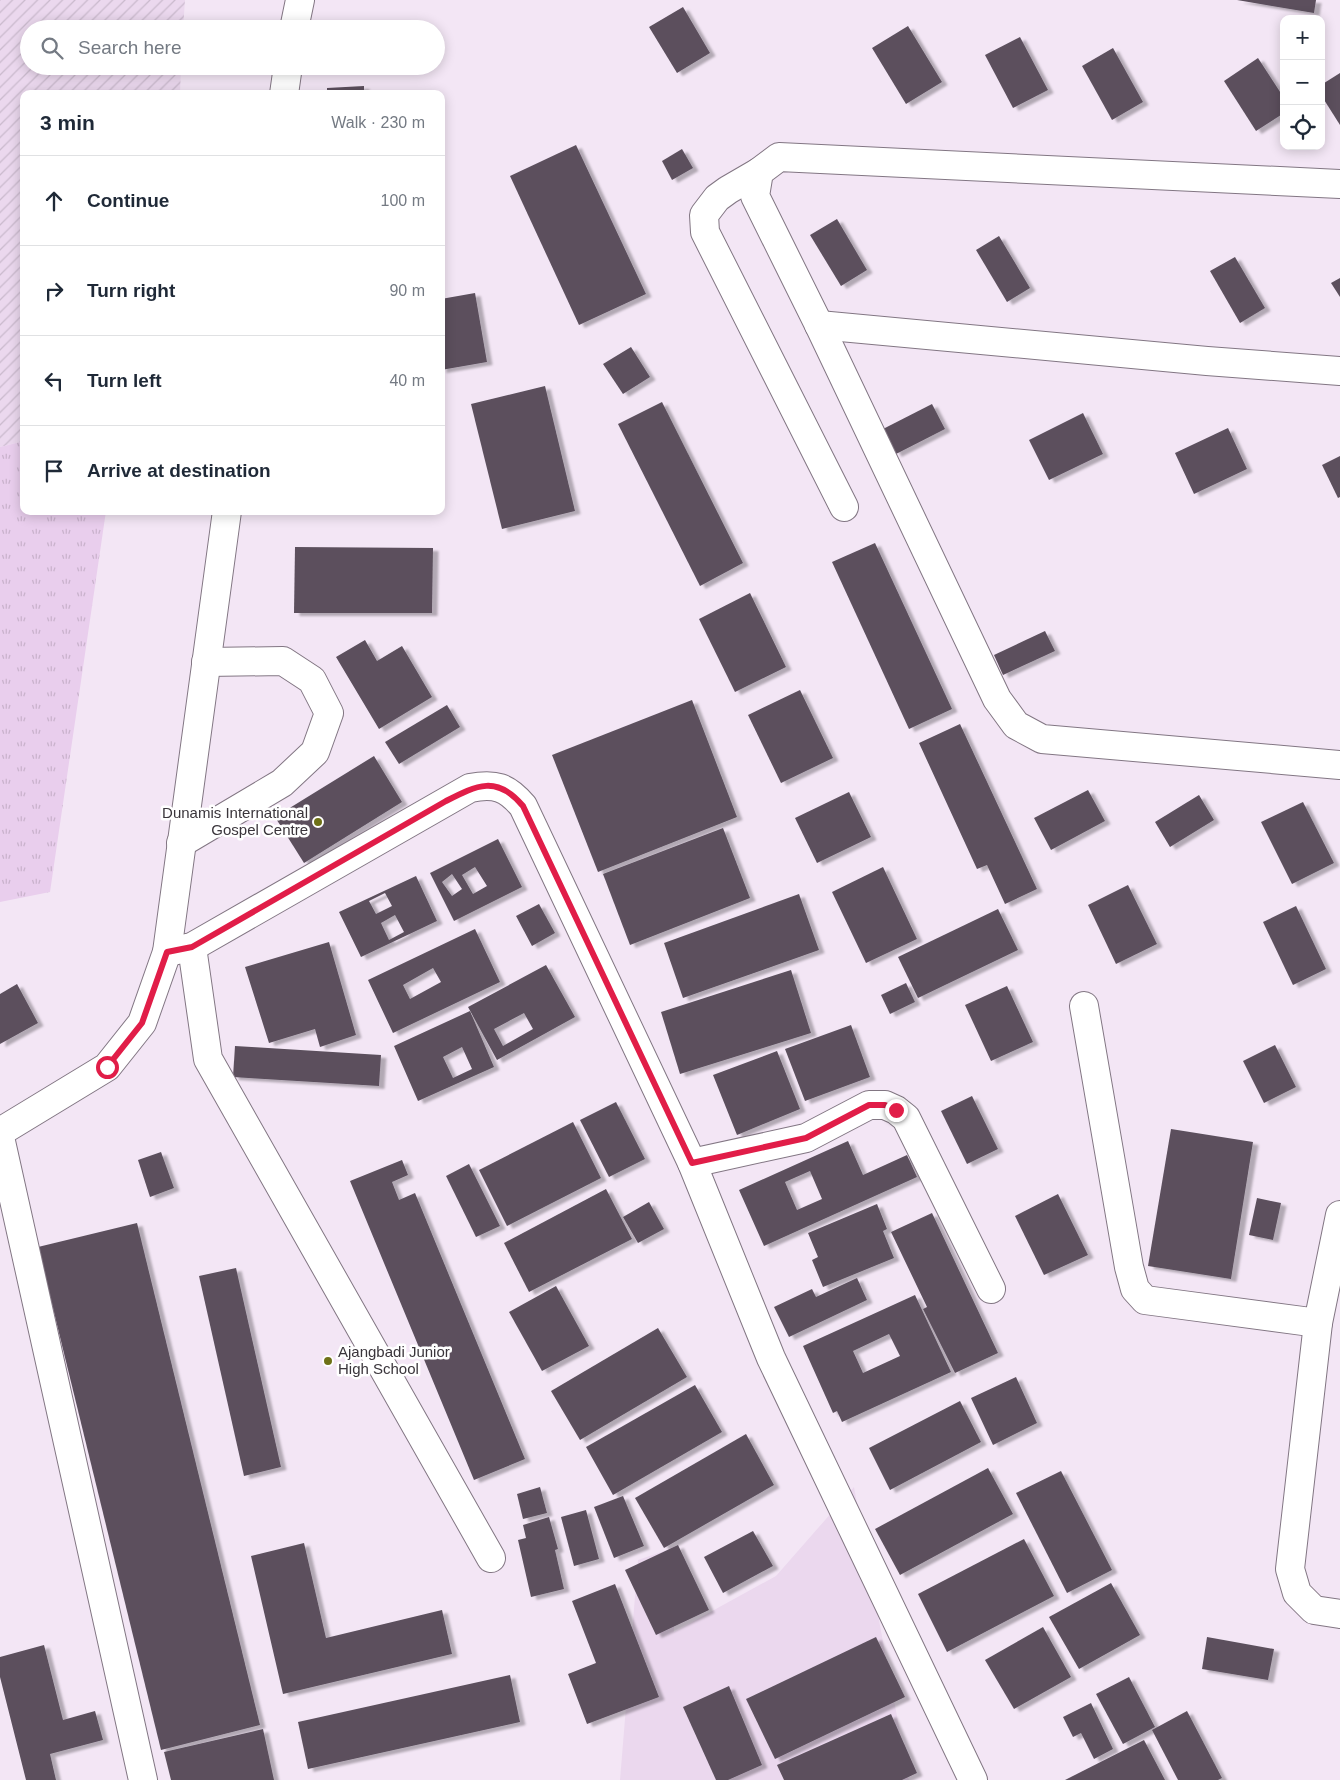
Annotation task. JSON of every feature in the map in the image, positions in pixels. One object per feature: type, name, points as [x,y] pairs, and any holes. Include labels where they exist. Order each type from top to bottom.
[{"type":"street","points":[[296,20],[300,0]]},
{"type":"street","points":[[285,90],[287,75]]},
{"type":"street","points":[[844,507],[706,232],[704,215],[717,198],[728,190],[759,172],[779,157],[1340,184]]},
{"type":"street","points":[[759,172],[755,196],[819,325],[997,700],[1016,725],[1042,739],[1340,765]]},
{"type":"street","points":[[819,325],[1197,360],[1340,371]]},
{"type":"street","points":[[226,515],[181,843],[180,950],[208,1059],[490,1558]]},
{"type":"street","points":[[181,843],[282,783],[315,752],[329,712],[312,680],[283,661],[206,662]]},
{"type":"street","points":[[0,1132],[107,1067],[142,1023],[180,950],[470,788],[486,785],[503,789],[514,795],[523,806],[692,1163],[771,1358],[973,1780]]},
{"type":"street","points":[[1084,1006],[1129,1267],[1135,1289],[1145,1300],[1318,1323]]},
{"type":"street","points":[[692,1163],[806,1138],[869,1105],[885,1105],[890,1107],[906,1118],[991,1289]]},
{"type":"street","points":[[0,1137],[144,1780]]},
{"type":"street","points":[[1340,1215],[1318,1323],[1290,1569],[1297,1593],[1314,1610],[1340,1614]]},
{"type":"shaded area","points":[[0,0],[185,0],[184,20],[20,20],[20,75],[181,75],[180,90],[20,90],[20,442],[0,447]]},
{"type":"shaded area","points":[[854,1487],[909,1780],[620,1780],[638,1560],[673,1548],[674,1632],[776,1576]]},
{"type":"green space","points":[[20,442],[20,515],[105,515],[50,892],[0,902],[0,447]]},
{"type":"building","points":[[1237,0],[1316,0],[1314,13]]},
{"type":"building","points":[[683,7],[710,53],[677,73],[649,27]]},
{"type":"building","points":[[908,26],[942,82],[906,104],[872,48]]},
{"type":"building","points":[[1020,37],[1048,90],[1013,108],[985,55]]},
{"type":"building","points":[[1113,48],[1143,102],[1112,120],[1082,66]]},
{"type":"building","points":[[1258,58],[1280,92],[1280,116],[1256,131],[1224,81]]},
{"type":"building","points":[[1340,73],[1340,125],[1325,101],[1325,82]]},
{"type":"building","points":[[364,86],[364,90],[327,90],[327,88]]},
{"type":"building","points":[[576,145],[646,294],[579,325],[510,176]]},
{"type":"building","points":[[682,149],[693,168],[672,180],[662,161]]},
{"type":"building","points":[[837,219],[867,270],[841,286],[810,235]]},
{"type":"building","points":[[999,236],[1030,288],[1007,302],[976,250]]},
{"type":"building","points":[[1235,257],[1265,308],[1240,323],[1210,271]]},
{"type":"building","points":[[1340,278],[1340,297],[1331,283]]},
{"type":"building","points":[[475,293],[487,362],[445,369],[445,298]]},
{"type":"building","points":[[631,347],[650,377],[623,394],[603,364]]},
{"type":"building","points":[[545,386],[575,511],[502,529],[471,404]]},
{"type":"building","points":[[662,402],[743,563],[700,586],[618,424]]},
{"type":"building","points":[[932,404],[945,429],[896,454],[883,429]]},
{"type":"building","points":[[1083,413],[1103,454],[1049,480],[1029,440]]},
{"type":"building","points":[[1228,428],[1247,469],[1194,494],[1175,453]]},
{"type":"building","points":[[1340,456],[1340,497],[1338,498],[1322,465]]},
{"type":"building","points":[[875,543],[952,709],[909,729],[832,562]]},
{"type":"building","points":[[295,547],[433,548],[432,613],[294,613]]},
{"type":"building","points":[[750,593],[786,667],[735,692],[699,619]]},
{"type":"building","points":[[1045,631],[1055,651],[1003,675],[994,655]]},
{"type":"building","points":[[365,640],[377,661],[402,646],[432,697],[379,729],[336,657]]},
{"type":"building","points":[[800,690],[833,758],[781,783],[748,715]]},
{"type":"building","points":[[692,700],[737,817],[598,872],[552,755]]},
{"type":"building","points":[[447,705],[460,727],[399,764],[385,742]]},
{"type":"building","points":[[960,724],[1037,889],[1005,904],[987,865],[977,869],[919,743]]},
{"type":"building","points":[[374,756],[402,802],[304,863],[275,817]]},
{"type":"building","points":[[1088,790],[1105,821],[1051,850],[1034,818]]},
{"type":"building","points":[[849,792],[871,837],[817,863],[795,818]]},
{"type":"building","points":[[1199,795],[1214,820],[1170,847],[1155,822]]},
{"type":"building","points":[[1303,802],[1334,863],[1292,884],[1261,822]]},
{"type":"building","points":[[723,828],[750,898],[630,945],[603,874]]},
{"type":"building","points":[[498,839],[522,887],[454,921],[430,873]],"holes":[[[475,867],[487,886],[473,894],[462,875]],[[452,874],[462,889],[452,896],[442,882]]]},
{"type":"building","points":[[883,867],[917,939],[866,963],[832,892]]},
{"type":"building","points":[[416,876],[437,921],[361,957],[339,912]],"holes":[[[385,893],[392,906],[376,914],[369,901]],[[395,915],[404,932],[389,940],[381,923]]]},
{"type":"building","points":[[1128,885],[1157,944],[1116,964],[1088,905]]},
{"type":"building","points":[[799,894],[819,950],[683,998],[664,943]]},
{"type":"building","points":[[539,904],[555,933],[532,946],[516,916]]},
{"type":"building","points":[[1296,906],[1326,969],[1293,985],[1263,922]]},
{"type":"building","points":[[998,909],[1018,950],[918,998],[898,957]]},
{"type":"building","points":[[475,929],[500,982],[393,1033],[368,980]],"holes":[[[433,968],[441,982],[410,999],[403,985]]]},
{"type":"building","points":[[329,942],[356,1035],[320,1047],[315,1029],[269,1043],[245,967]]},
{"type":"building","points":[[546,965],[575,1017],[497,1060],[468,1007]],"holes":[[[524,1013],[533,1029],[503,1046],[494,1029]]]},
{"type":"building","points":[[791,970],[811,1033],[680,1074],[661,1012]]},
{"type":"building","points":[[906,983],[915,1002],[890,1014],[881,995]]},
{"type":"building","points":[[17,984],[38,1023],[0,1044],[0,994]]},
{"type":"building","points":[[1007,986],[1033,1042],[991,1061],[965,1005]]},
{"type":"building","points":[[470,1011],[494,1067],[418,1101],[394,1046]],"holes":[[[462,1047],[472,1069],[453,1078],[443,1057]]]},
{"type":"building","points":[[851,1025],[870,1077],[805,1101],[785,1049]]},
{"type":"building","points":[[1275,1045],[1296,1087],[1264,1103],[1243,1061]]},
{"type":"building","points":[[235,1046],[381,1055],[379,1086],[233,1077]]},
{"type":"building","points":[[777,1051],[800,1109],[737,1135],[713,1075]]},
{"type":"building","points":[[972,1096],[998,1149],[967,1164],[941,1111]]},
{"type":"building","points":[[616,1102],[645,1159],[609,1177],[580,1120]]},
{"type":"building","points":[[573,1122],[601,1178],[507,1226],[479,1170]]},
{"type":"building","points":[[1171,1129],[1253,1142],[1231,1279],[1148,1266]]},
{"type":"building","points":[[848,1141],[863,1175],[907,1155],[917,1177],[764,1246],[739,1190]],"holes":[[[810,1171],[822,1199],[797,1210],[785,1182]]]},
{"type":"building","points":[[161,1152],[174,1188],[150,1197],[138,1160]]},
{"type":"building","points":[[402,1160],[408,1175],[392,1182],[399,1200],[415,1193],[525,1459],[474,1480],[350,1181]]},
{"type":"building","points":[[469,1164],[500,1226],[476,1237],[446,1176]]},
{"type":"building","points":[[606,1189],[632,1239],[529,1292],[504,1243]]},
{"type":"building","points":[[1058,1194],[1088,1255],[1044,1275],[1015,1216]]},
{"type":"building","points":[[1257,1198],[1281,1203],[1273,1240],[1249,1235]]},
{"type":"building","points":[[649,1202],[664,1229],[638,1243],[623,1217]]},
{"type":"building","points":[[877,1204],[887,1229],[883,1231],[894,1258],[823,1287],[812,1260],[818,1257],[808,1233]]},
{"type":"building","points":[[932,1213],[998,1353],[955,1373],[923,1309],[927,1307],[891,1232]]},
{"type":"building","points":[[137,1223],[260,1725],[161,1750],[38,1247]]},
{"type":"building","points":[[236,1268],[281,1467],[244,1476],[199,1276]]},
{"type":"building","points":[[857,1278],[867,1300],[789,1337],[774,1307],[812,1289],[816,1297]]},
{"type":"building","points":[[556,1286],[589,1346],[542,1371],[509,1312]]},
{"type":"building","points":[[915,1295],[951,1372],[842,1422],[837,1411],[833,1413],[803,1346]],"holes":[[[889,1334],[900,1356],[863,1373],[853,1351]]]},
{"type":"building","points":[[658,1328],[687,1377],[580,1440],[551,1391]]},
{"type":"building","points":[[1016,1377],[1037,1423],[993,1445],[971,1398]]},
{"type":"building","points":[[695,1385],[722,1432],[613,1495],[586,1447]]},
{"type":"building","points":[[960,1401],[981,1442],[890,1490],[869,1448]]},
{"type":"building","points":[[746,1434],[774,1485],[664,1548],[635,1498]]},
{"type":"building","points":[[988,1468],[1013,1514],[900,1575],[875,1529]]},
{"type":"building","points":[[1061,1471],[1112,1570],[1067,1593],[1016,1493]]},
{"type":"building","points":[[540,1487],[547,1513],[523,1519],[517,1494]]},
{"type":"building","points":[[623,1496],[644,1546],[614,1558],[594,1507]]},
{"type":"building","points":[[586,1510],[599,1559],[574,1566],[561,1517]]},
{"type":"building","points":[[549,1517],[558,1549],[555,1550],[564,1589],[531,1597],[518,1540],[526,1538],[523,1525]]},
{"type":"building","points":[[753,1531],[773,1566],[723,1593],[704,1557]]},
{"type":"building","points":[[1024,1539],[1054,1596],[947,1652],[918,1594]]},
{"type":"building","points":[[304,1543],[326,1638],[442,1610],[452,1654],[283,1694],[251,1556]]},
{"type":"building","points":[[678,1545],[709,1610],[656,1635],[625,1570]]},
{"type":"building","points":[[1111,1583],[1140,1635],[1079,1669],[1049,1617]]},
{"type":"building","points":[[615,1584],[659,1697],[587,1724],[568,1674],[596,1663],[572,1601]]},
{"type":"building","points":[[1043,1627],[1071,1677],[1014,1709],[985,1660]]},
{"type":"building","points":[[876,1637],[905,1697],[775,1759],[746,1699]]},
{"type":"building","points":[[1207,1637],[1274,1649],[1268,1680],[1202,1669]]},
{"type":"building","points":[[44,1645],[63,1720],[95,1711],[103,1740],[50,1754],[56,1780],[26,1780],[0,1677],[0,1657]]},
{"type":"building","points":[[510,1675],[520,1722],[308,1769],[298,1722]]},
{"type":"building","points":[[1129,1677],[1155,1727],[1123,1744],[1096,1694]]},
{"type":"building","points":[[729,1686],[762,1765],[728,1780],[716,1780],[683,1707]]},
{"type":"building","points":[[1091,1703],[1113,1749],[1094,1759],[1081,1733],[1073,1737],[1063,1717]]},
{"type":"building","points":[[1187,1711],[1222,1778],[1218,1780],[1178,1780],[1152,1730]]},
{"type":"building","points":[[891,1714],[917,1773],[902,1780],[784,1780],[777,1765]]},
{"type":"building","points":[[263,1729],[274,1780],[171,1780],[164,1752]]},
{"type":"building","points":[[1144,1740],[1165,1780],[1065,1780]]},
{"type":"place","name":"Dunamis International Gospel Centre","points":[[318,822]]},
{"type":"place","name":"Ajangbadi Junior High School","points":[[328,1361]]},
{"type":"route","points":[[107,1067],[142,1023],[167,952],[192,947],[446,801],[470,788],[486,785],[503,789],[514,795],[523,806],[692,1163],[806,1138],[869,1105],[885,1105],[896,1110]]}]
